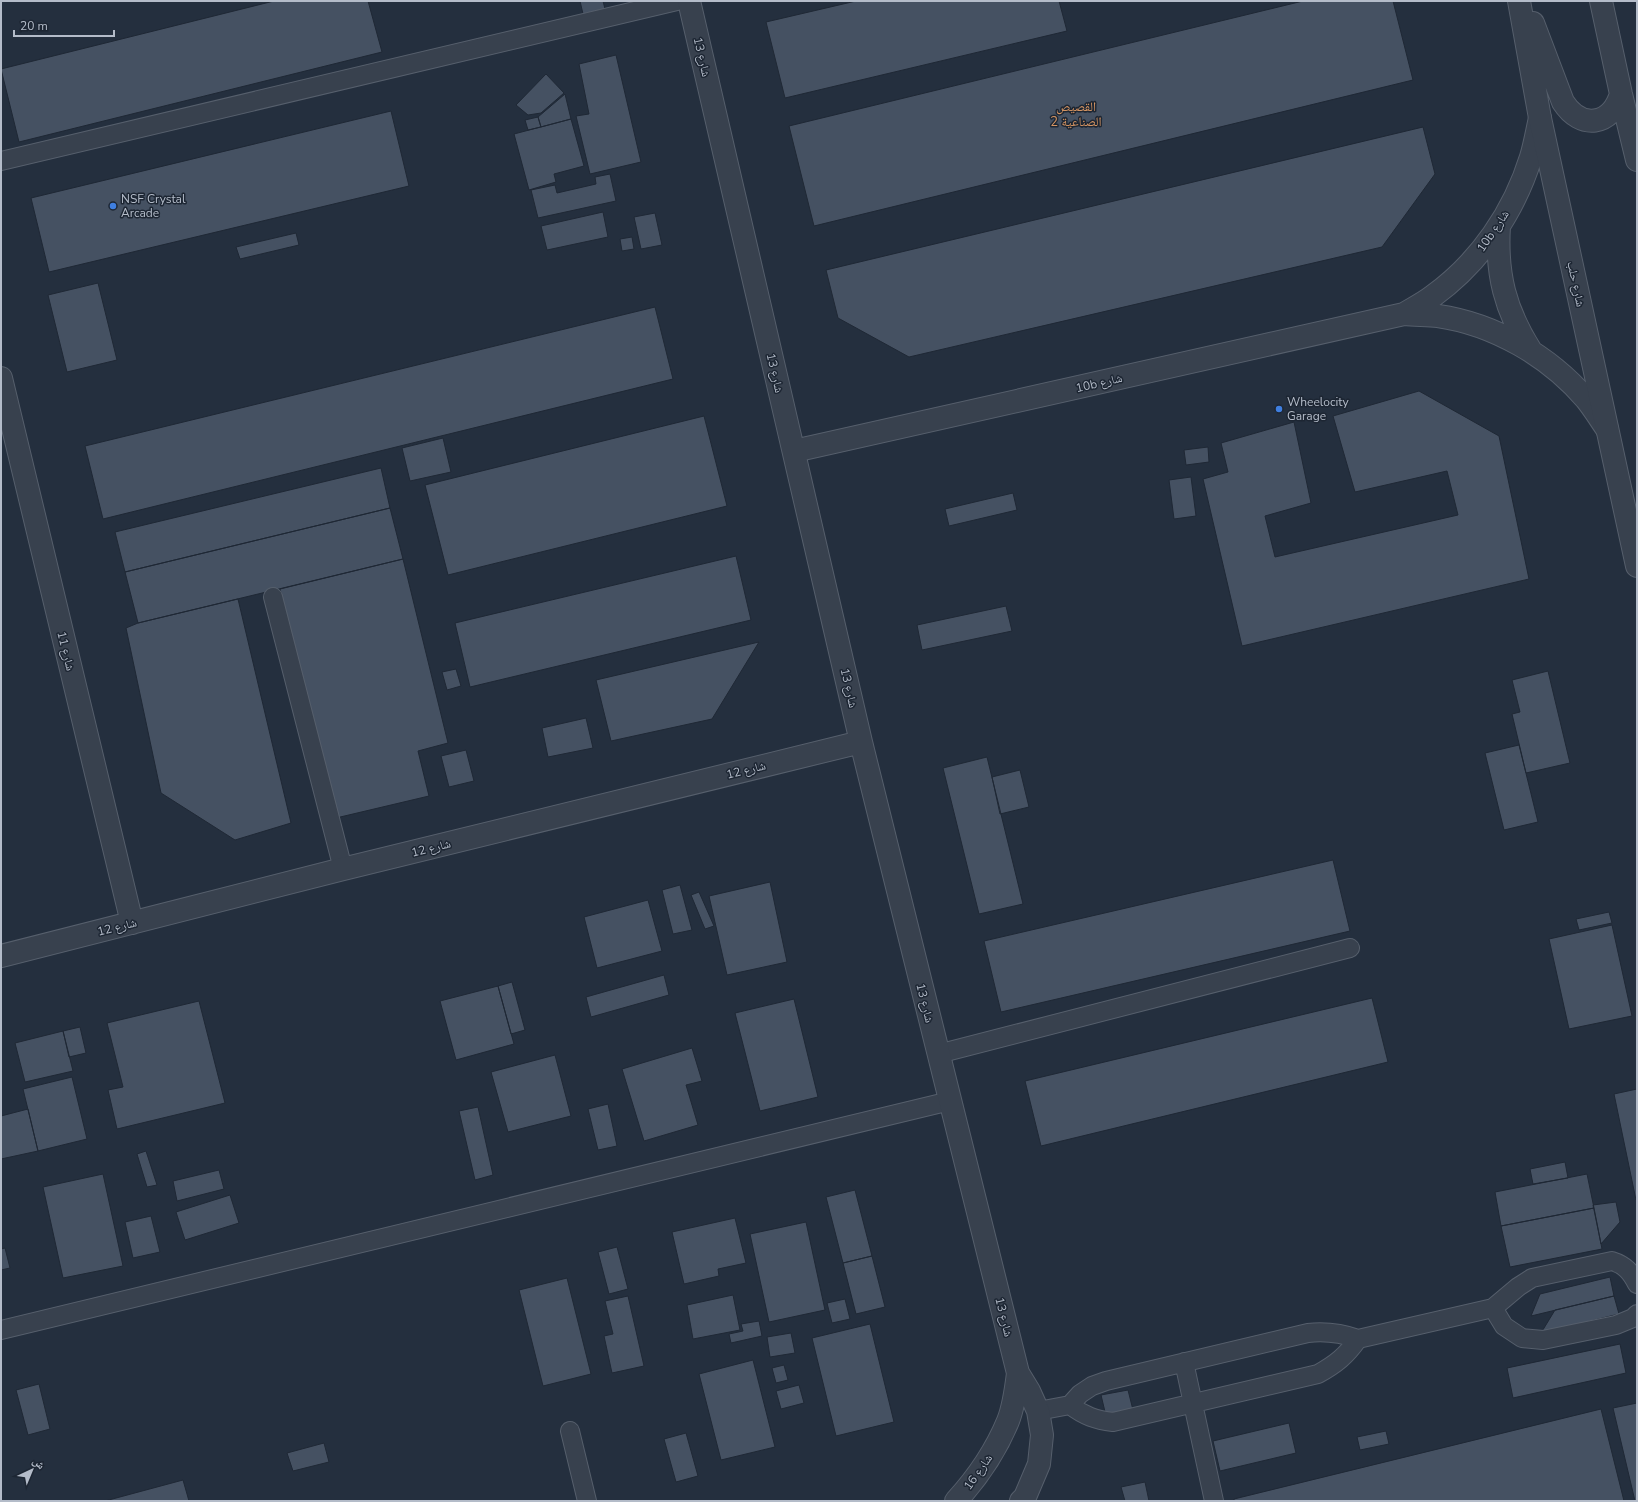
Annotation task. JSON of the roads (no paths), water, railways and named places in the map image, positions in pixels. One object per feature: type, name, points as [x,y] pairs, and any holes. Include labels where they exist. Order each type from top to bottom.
[{"type":"street","name":"شارع 13","points":[[689,1],[862,742],[938,1054],[1018,1373],[1029,1391],[1038,1411]]},
{"type":"street","name":"شارع حلب","points":[[1519,1],[1540,118],[1637,566]]},
{"type":"street","points":[[1525,1],[1562,102],[1568,111],[1585,121],[1595,121],[1604,118],[1612,112],[1618,104],[1621,94]]},
{"type":"street","points":[[1601,1],[1637,160]]},
{"type":"street","name":"10b شارع","points":[[1404,314],[1432,297],[1457,276],[1480,252],[1499,226],[1518,192],[1532,156],[1540,118]]},
{"type":"street","points":[[1499,226],[1499,270],[1503,292],[1513,320],[1532,352]]},
{"type":"street","name":"10b شارع","points":[[794,451],[1404,314],[1438,316],[1471,324],[1502,336],[1532,352],[1561,374],[1586,400],[1607,429]]},
{"type":"street","name":"شارع 11","points":[[1,378],[132,923]]},
{"type":"street","name":"شارع 12","points":[[1,956],[343,869],[862,742]]},
{"type":"street","name":"شارع 13","points":[[998,1442],[1008,1421],[1015,1397],[1018,1373]]},
{"type":"street","points":[[1021,1501],[1025,1497],[1039,1464],[1042,1435],[1038,1411]]},
{"type":"street","name":"شارع 16","points":[[956,1501],[980,1473],[998,1442]]},
{"type":"lane","points":[[1,161],[677,1]]},
{"type":"lane","points":[[273,597],[343,869]]},
{"type":"lane","points":[[938,1054],[1350,948]]},
{"type":"lane","points":[[1,1330],[950,1101]]},
{"type":"lane","points":[[1038,1411],[1070,1405],[1080,1394],[1092,1386],[1308,1332],[1342,1333],[1358,1339],[1493,1308],[1518,1287],[1532,1278],[1612,1262],[1620,1264],[1628,1269],[1637,1284]]},
{"type":"lane","points":[[1493,1308],[1504,1326],[1522,1338],[1543,1340],[1616,1325],[1634,1318],[1637,1314]]},
{"type":"lane","points":[[1070,1405],[1083,1414],[1098,1420],[1113,1422],[1318,1374],[1334,1365],[1348,1354],[1358,1339]]},
{"type":"lane","points":[[1184,1362],[1214,1501]]},
{"type":"lane","points":[[570,1431],[587,1501]]},
{"type":"place","name":"NSF Crystal Arcade","points":[[113,206]]},
{"type":"place","name":"Wheelocity Garage","points":[[1279,409]]},
{"type":"district","name":"القصيص الصناعية 2","points":[[1076,114]]}]
